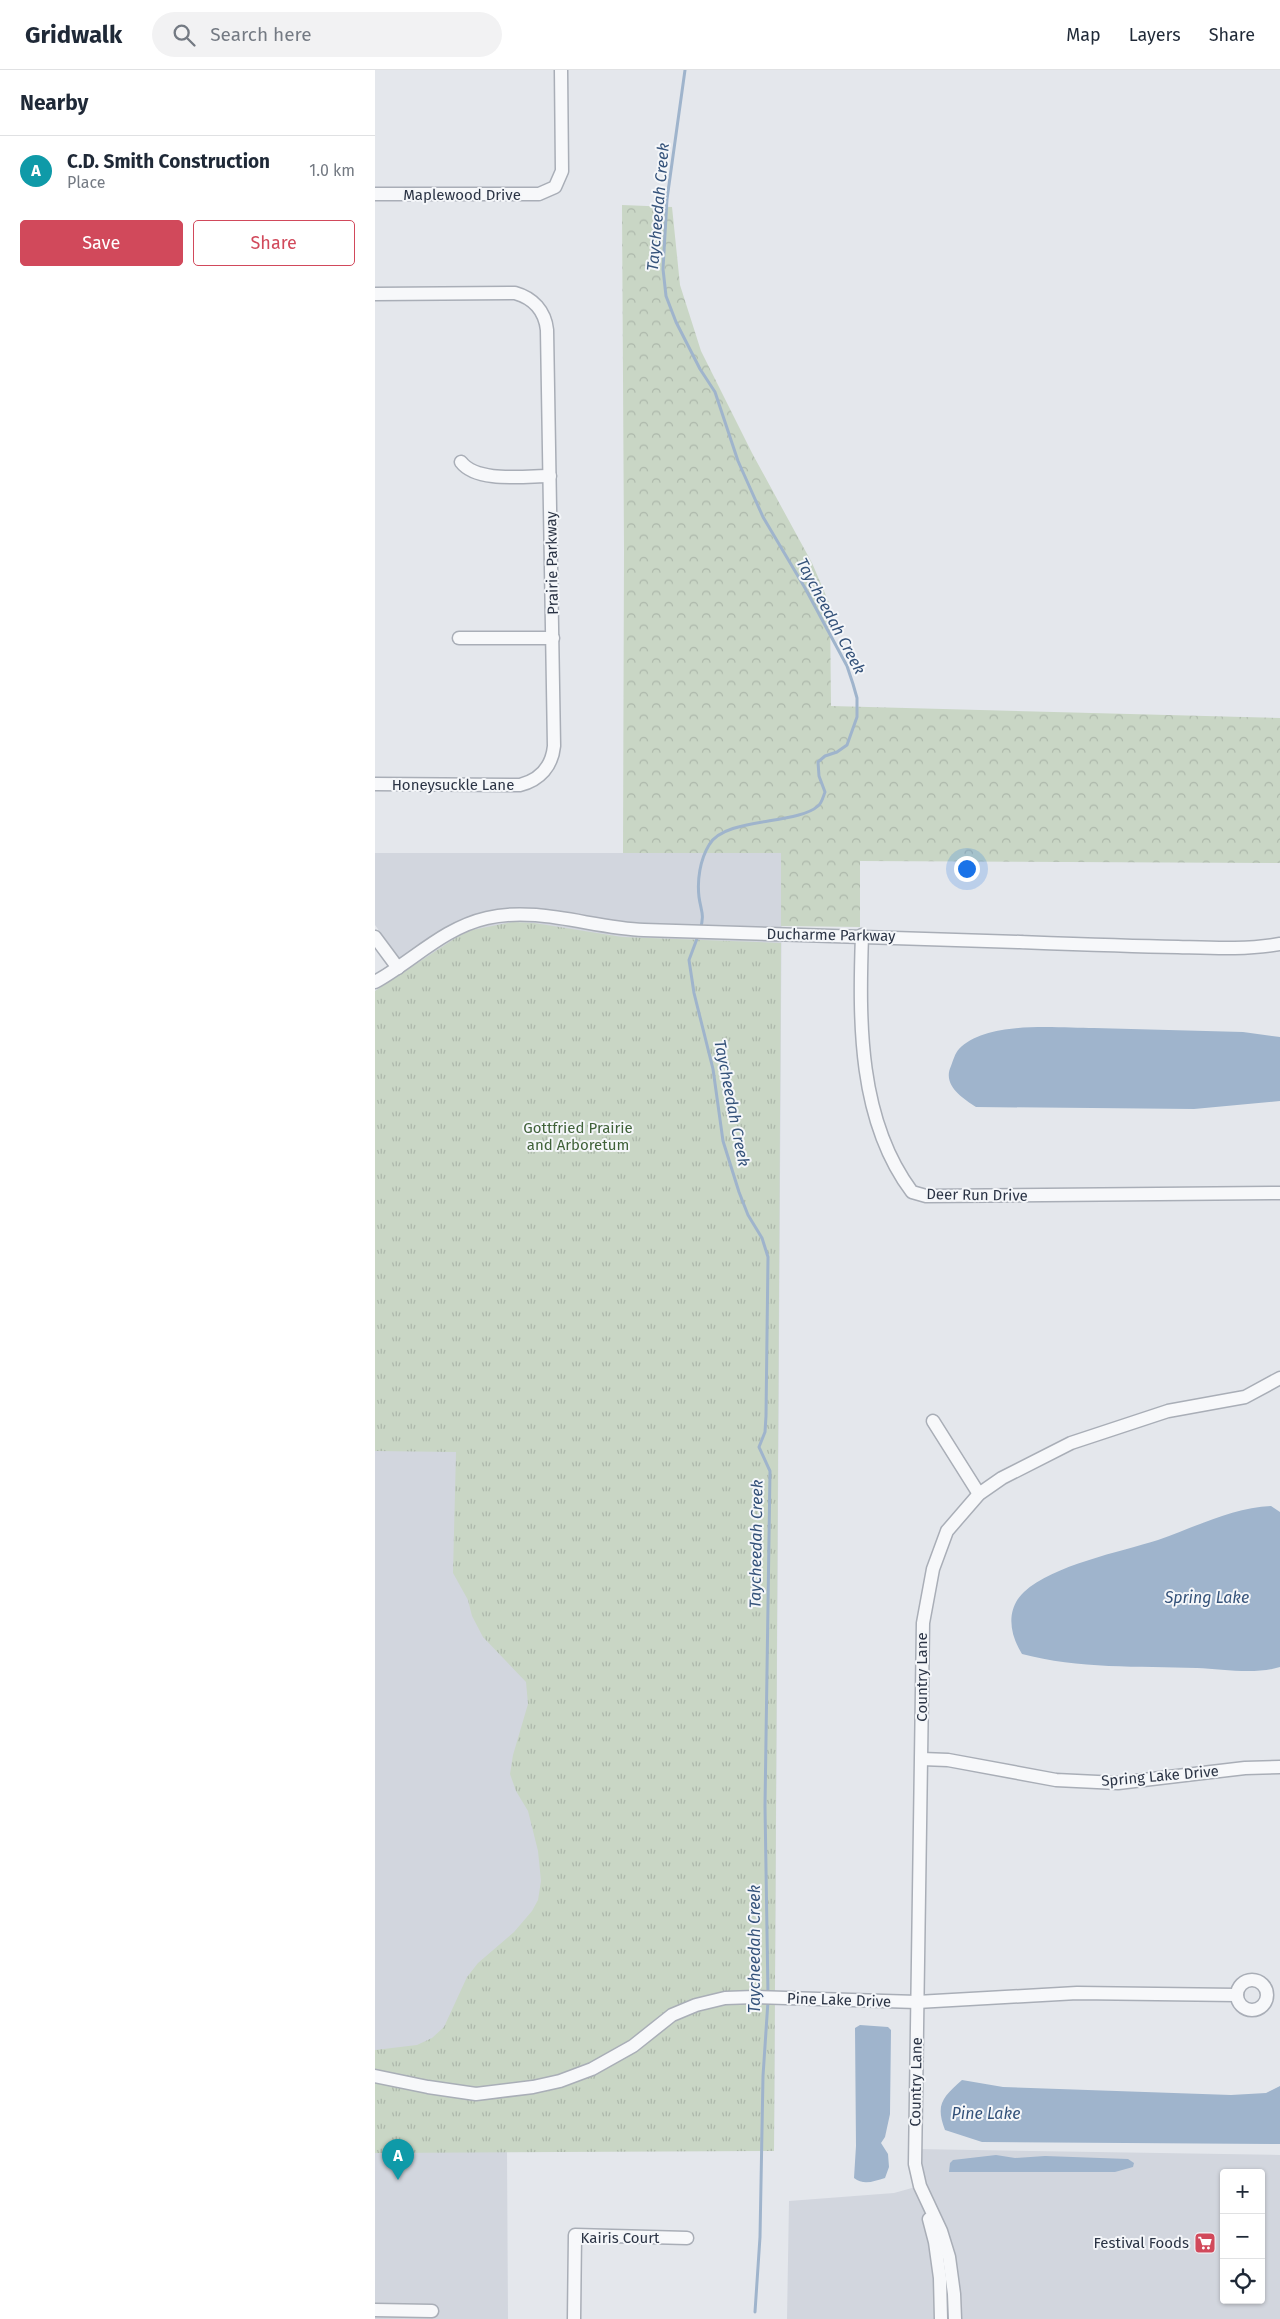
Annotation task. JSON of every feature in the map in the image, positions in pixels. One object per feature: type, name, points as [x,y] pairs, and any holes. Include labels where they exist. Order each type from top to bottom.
[{"type":"street","name":"Maplewood Drive","points":[[375,194],[509,195],[539,194],[549,191],[558,184],[562,171],[561,70]]},
{"type":"street","name":"Prairie Parkway","points":[[375,294],[515,293],[530,299],[540,309],[546,322],[553,638],[553,751],[546,769],[531,782]]},
{"type":"street","points":[[461,462],[468,470],[480,475],[550,476]]},
{"type":"street","points":[[459,638],[553,638]]},
{"type":"street","name":"Honeysuckle Lane","points":[[375,784],[513,786],[531,782]]},
{"type":"street","name":"Ducharme Parkway","points":[[375,982],[454,929],[498,916],[533,915],[605,927],[687,932],[862,935],[1122,946],[1254,949],[1280,944]]},
{"type":"street","name":"Deer Run Drive","points":[[862,935],[861,1026],[873,1103],[883,1142],[894,1165],[912,1192],[926,1196],[1280,1193]]},
{"type":"street","points":[[375,937],[398,968]]},
{"type":"street","name":"Country Lane","points":[[941,2319],[940,2278],[935,2242],[915,2164],[923,1623],[933,1569],[947,1530],[979,1494],[1001,1478],[1071,1443],[1168,1411],[1245,1396],[1280,1378]]},
{"type":"street","points":[[933,1422],[979,1494]]},
{"type":"street","name":"Spring Lake Drive","points":[[922,1759],[948,1760],[983,1765],[1056,1780],[1117,1783],[1245,1768],[1280,1767]]},
{"type":"street","name":"Pine Lake Drive","points":[[375,2076],[476,2094],[533,2087],[560,2081],[592,2069],[633,2046],[673,2015],[696,2005],[725,1998],[761,1997],[917,2002],[1077,1993],[1237,1995]]},
{"type":"street","name":"Country Lane","points":[[925,2200],[941,2231],[949,2257],[955,2319]]},
{"type":"street","name":"Kairis Court","points":[[574,2319],[575,2235],[687,2238]]},
{"type":"street","points":[[375,2310],[432,2311]]},
{"type":"shaded area","name":"Gottfried Prairie and Arboretum","points":[[375,853],[782,853],[774,2151],[507,2151],[508,2319],[375,2319],[375,991],[407,970],[375,925]]},
{"type":"shaded area","points":[[915,2149],[1280,2155],[1280,2319],[955,2319],[949,2257],[941,2319],[787,2319],[789,2201],[894,2193],[919,2186]]},
{"type":"green space","points":[[622,205],[672,207],[680,285],[701,351],[752,453],[812,563],[830,605],[831,706],[1280,718],[1280,863],[860,861],[860,927],[781,926],[781,853],[623,853]]},
{"type":"green space","name":"Gottfried Prairie and Arboretum","points":[[513,922],[534,923],[622,937],[781,943],[774,2151],[375,2153],[375,2050],[417,2045],[432,2038],[444,2027],[467,1977],[478,1963],[514,1932],[532,1911],[538,1900],[541,1881],[538,1851],[528,1811],[516,1791],[510,1774],[513,1755],[528,1704],[526,1682],[483,1637],[472,1616],[468,1600],[453,1573],[456,1452],[375,1451],[375,991],[457,937],[472,930]]},
{"type":"water","points":[[1042,1027],[1243,1032],[1280,1037],[1280,1101],[1194,1109],[976,1107],[955,1090],[949,1079],[954,1057],[959,1049],[971,1040],[987,1033],[1004,1030]]},
{"type":"water","name":"Spring Lake","points":[[1271,1506],[1280,1512],[1280,1667],[1260,1671],[1239,1671],[1109,1666],[1043,1659],[1022,1654],[1012,1631],[1011,1623],[1014,1607],[1024,1592],[1052,1574],[1088,1560],[1158,1540],[1228,1514]]},
{"type":"water","points":[[860,2025],[888,2027],[891,2030],[890,2114],[885,2137],[881,2143],[888,2154],[889,2167],[885,2178],[865,2182],[854,2178],[856,2146],[855,2028]]},
{"type":"water","name":"Pine Lake","points":[[962,2080],[1003,2087],[1231,2095],[1266,2093],[1280,2086],[1280,2144],[982,2142],[945,2130],[942,2121],[941,2107],[943,2102],[950,2091]]},
{"type":"water","points":[[996,2155],[1015,2158],[1045,2156],[1128,2159],[1134,2163],[1133,2167],[1115,2172],[949,2172],[950,2163],[953,2160]]},
{"type":"waterway","name":"Taycheedah Creek","points":[[685,70],[667,199],[663,269],[666,296],[676,322],[700,369],[715,392],[738,461],[763,517],[805,588],[847,666],[857,698],[857,717],[847,745],[837,752],[825,756],[818,762],[819,776],[825,792],[819,805],[808,812],[794,816],[745,825],[729,830],[717,836],[709,845],[701,864],[698,884],[702,916],[700,930]]},
{"type":"waterway","name":"Taycheedah Creek","points":[[698,936],[689,960],[694,993],[713,1069],[723,1141],[739,1192],[748,1215],[762,1238],[768,1257],[766,1416],[765,1432],[759,1447],[770,1471],[765,1806],[768,1995]]},
{"type":"waterway","name":"Taycheedah Creek","points":[[755,2312],[760,2237],[763,2076],[768,2001]]},
{"type":"place","name":"C.D. Smith Construction","points":[[398,2180]]},
{"type":"place","name":"Festival Foods","points":[[1205,2243]]}]
